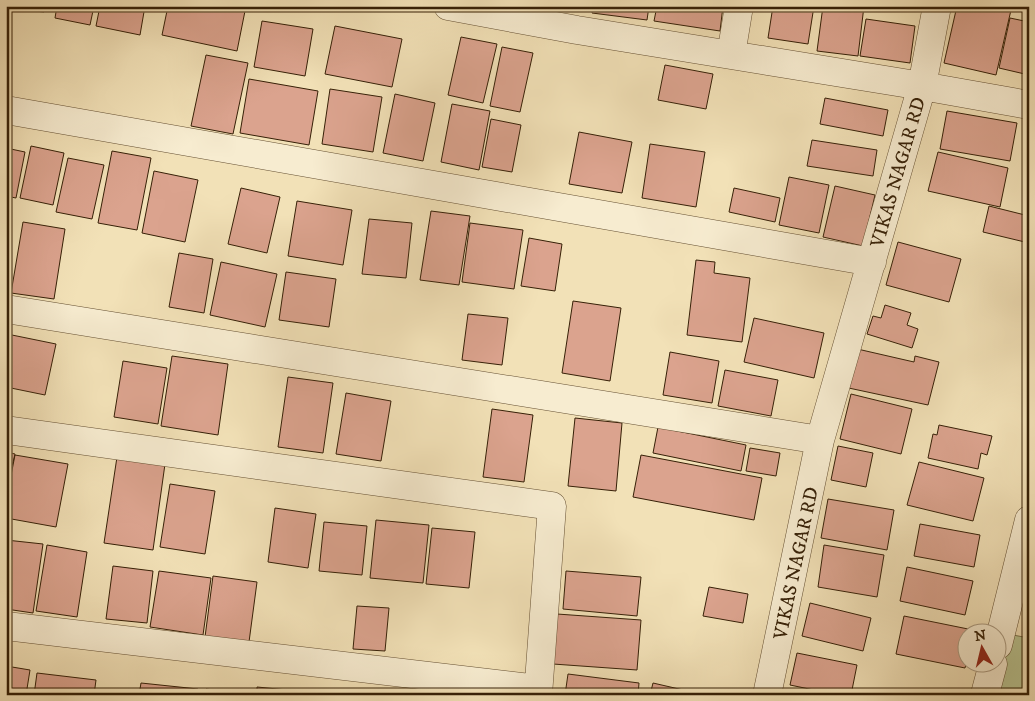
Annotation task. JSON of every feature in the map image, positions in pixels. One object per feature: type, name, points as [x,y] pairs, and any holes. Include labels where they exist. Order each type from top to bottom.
[{"type":"street","name":"VIKAS NAGAR RD","points":[[448,6],[578,18],[732,55],[922,86],[820,440],[767,695]]},
{"type":"street","points":[[732,55],[739,6]]},
{"type":"street","points":[[937,6],[922,86],[1029,105]]},
{"type":"street","points":[[6,110],[872,262]]},
{"type":"street","points":[[6,309],[820,440]]},
{"type":"street","points":[[6,430],[552,506],[538,692],[6,626]]},
{"type":"street","points":[[1003,624],[1029,520]]},
{"type":"street","points":[[987,694],[991,674]]},
{"type":"green space","points":[[1008,634],[1029,638],[1029,695],[989,695],[993,674],[1008,674]]},
{"type":"building","points":[[6,6],[45,6],[44,12],[6,8]]},
{"type":"building","points":[[57,6],[94,6],[90,25],[55,18]]},
{"type":"building","points":[[100,6],[145,6],[140,35],[96,26]]},
{"type":"building","points":[[168,6],[246,6],[237,51],[162,35]]},
{"type":"building","points":[[593,6],[649,6],[647,20],[592,13]]},
{"type":"building","points":[[657,6],[723,6],[720,31],[654,21]]},
{"type":"building","points":[[773,6],[814,6],[808,44],[768,38]]},
{"type":"building","points":[[823,6],[864,6],[858,56],[817,51]]},
{"type":"building","points":[[957,6],[995,6],[1011,10],[996,75],[944,63]]},
{"type":"building","points":[[1010,18],[1029,22],[1029,75],[999,68]]},
{"type":"building","points":[[866,19],[915,26],[910,63],[860,56]]},
{"type":"building","points":[[262,21],[313,29],[305,76],[254,67]]},
{"type":"building","points":[[335,26],[402,39],[392,87],[325,74]]},
{"type":"building","points":[[461,37],[497,44],[483,103],[448,95]]},
{"type":"building","points":[[502,47],[533,53],[520,112],[490,106]]},
{"type":"building","points":[[206,55],[248,63],[233,134],[191,126]]},
{"type":"building","points":[[665,65],[713,74],[706,109],[658,100]]},
{"type":"building","points":[[249,79],[318,91],[309,145],[240,133]]},
{"type":"building","points":[[330,89],[382,97],[373,152],[322,144]]},
{"type":"building","points":[[395,94],[435,103],[423,161],[383,153]]},
{"type":"building","points":[[825,98],[888,110],[883,136],[820,124]]},
{"type":"building","points":[[452,104],[490,111],[479,170],[441,162]]},
{"type":"building","points":[[947,111],[1017,123],[1010,161],[940,149]]},
{"type":"building","points":[[491,119],[521,125],[512,172],[482,167]]},
{"type":"building","points":[[579,132],[632,142],[622,193],[569,184]]},
{"type":"building","points":[[812,140],[877,150],[873,176],[807,166]]},
{"type":"building","points":[[650,144],[705,152],[696,207],[642,198]]},
{"type":"building","points":[[31,146],[64,153],[53,205],[20,198]]},
{"type":"building","points":[[6,148],[25,152],[16,198],[6,196]]},
{"type":"building","points":[[112,151],[151,158],[137,230],[98,223]]},
{"type":"building","points":[[938,152],[1008,168],[1000,207],[928,191]]},
{"type":"building","points":[[68,158],[104,165],[92,219],[56,212]]},
{"type":"building","points":[[154,171],[198,180],[185,242],[142,233]]},
{"type":"building","points":[[789,177],[829,185],[819,233],[779,225]]},
{"type":"building","points":[[835,186],[875,195],[863,246],[823,237]]},
{"type":"building","points":[[241,188],[280,197],[267,253],[228,244]]},
{"type":"building","points":[[734,188],[780,198],[775,222],[729,212]]},
{"type":"building","points":[[297,201],[352,210],[343,265],[288,256]]},
{"type":"building","points":[[989,206],[1029,216],[1029,243],[983,232]]},
{"type":"building","points":[[431,211],[470,216],[459,285],[420,280]]},
{"type":"building","points":[[369,219],[412,223],[406,278],[362,274]]},
{"type":"building","points":[[23,222],[65,229],[54,299],[11,293]]},
{"type":"building","points":[[470,223],[523,230],[514,289],[462,282]]},
{"type":"building","points":[[529,238],[562,244],[555,291],[521,286]]},
{"type":"building","points":[[898,242],[961,259],[949,302],[886,285]]},
{"type":"building","points":[[179,253],[213,259],[204,313],[169,307]]},
{"type":"building","points":[[696,260],[715,262],[714,273],[750,278],[742,342],[687,335]]},
{"type":"building","points":[[221,262],[277,274],[265,327],[210,315]]},
{"type":"building","points":[[286,272],[336,279],[329,327],[279,320]]},
{"type":"building","points":[[573,301],[621,308],[610,381],[562,373]]},
{"type":"building","points":[[885,305],[911,313],[907,325],[918,329],[912,348],[867,334],[873,316],[881,318]]},
{"type":"building","points":[[468,314],[508,318],[502,365],[462,360]]},
{"type":"building","points":[[754,318],[824,333],[814,378],[744,362]]},
{"type":"building","points":[[7,334],[56,344],[45,395],[6,387]]},
{"type":"building","points":[[853,348],[914,362],[915,356],[939,362],[928,405],[844,387]]},
{"type":"building","points":[[670,352],[719,361],[712,403],[663,395]]},
{"type":"building","points":[[172,356],[228,364],[218,435],[161,426]]},
{"type":"building","points":[[123,361],[167,368],[158,424],[114,417]]},
{"type":"building","points":[[725,370],[778,380],[771,416],[718,406]]},
{"type":"building","points":[[288,377],[333,383],[323,453],[278,447]]},
{"type":"building","points":[[346,393],[391,401],[381,461],[336,454]]},
{"type":"building","points":[[851,394],[912,409],[901,454],[840,439]]},
{"type":"building","points":[[492,409],[533,415],[524,482],[483,477]]},
{"type":"building","points":[[575,418],[622,423],[616,491],[568,486]]},
{"type":"building","points":[[939,425],[992,436],[987,455],[981,453],[978,469],[928,458],[933,434],[937,435]]},
{"type":"building","points":[[658,427],[746,445],[741,471],[653,453]]},
{"type":"building","points":[[838,446],[873,453],[866,487],[831,480]]},
{"type":"building","points":[[750,448],[780,453],[776,476],[746,471]]},
{"type":"building","points":[[6,452],[15,454],[6,491]]},
{"type":"building","points":[[15,455],[68,464],[56,527],[6,518],[6,501]]},
{"type":"building","points":[[641,455],[762,478],[754,520],[633,497]]},
{"type":"building","points":[[117,457],[165,464],[153,550],[104,543]]},
{"type":"building","points":[[919,462],[984,478],[973,521],[907,505]]},
{"type":"building","points":[[170,484],[215,491],[205,554],[160,547]]},
{"type":"building","points":[[828,499],[894,510],[887,550],[821,538]]},
{"type":"building","points":[[275,508],[316,514],[308,568],[268,562]]},
{"type":"building","points":[[376,520],[429,525],[423,583],[370,578]]},
{"type":"building","points":[[324,522],[367,526],[362,575],[319,571]]},
{"type":"building","points":[[920,524],[980,535],[974,567],[914,556]]},
{"type":"building","points":[[432,528],[475,532],[469,588],[426,584]]},
{"type":"building","points":[[6,540],[43,544],[33,613],[6,609]]},
{"type":"building","points":[[47,545],[87,552],[77,617],[36,611]]},
{"type":"building","points":[[824,545],[884,555],[877,597],[818,587]]},
{"type":"building","points":[[113,566],[153,571],[147,623],[106,619]]},
{"type":"building","points":[[907,567],[973,581],[965,615],[900,601]]},
{"type":"building","points":[[159,571],[211,578],[203,635],[150,627]]},
{"type":"building","points":[[566,571],[641,577],[637,616],[563,609]]},
{"type":"building","points":[[213,576],[257,582],[249,642],[205,637]]},
{"type":"building","points":[[709,587],[748,594],[743,623],[703,616]]},
{"type":"building","points":[[810,603],[871,618],[863,651],[802,636]]},
{"type":"building","points":[[357,606],[389,608],[385,651],[353,649]]},
{"type":"building","points":[[557,614],[641,620],[637,670],[553,664]]},
{"type":"building","points":[[904,616],[958,627],[958,667],[896,654]]},
{"type":"building","points":[[797,653],[857,665],[851,695],[838,695],[790,685]]},
{"type":"building","points":[[6,666],[30,670],[26,695],[6,695]]},
{"type":"building","points":[[37,673],[96,680],[94,695],[34,695]]},
{"type":"building","points":[[568,674],[639,683],[638,695],[565,695]]},
{"type":"building","points":[[141,683],[198,689],[198,695],[139,695]]},
{"type":"building","points":[[653,683],[705,695],[650,695]]},
{"type":"building","points":[[257,687],[298,691],[298,695],[257,695]]},
{"type":"building","points":[[206,689],[250,695],[205,695]]}]
